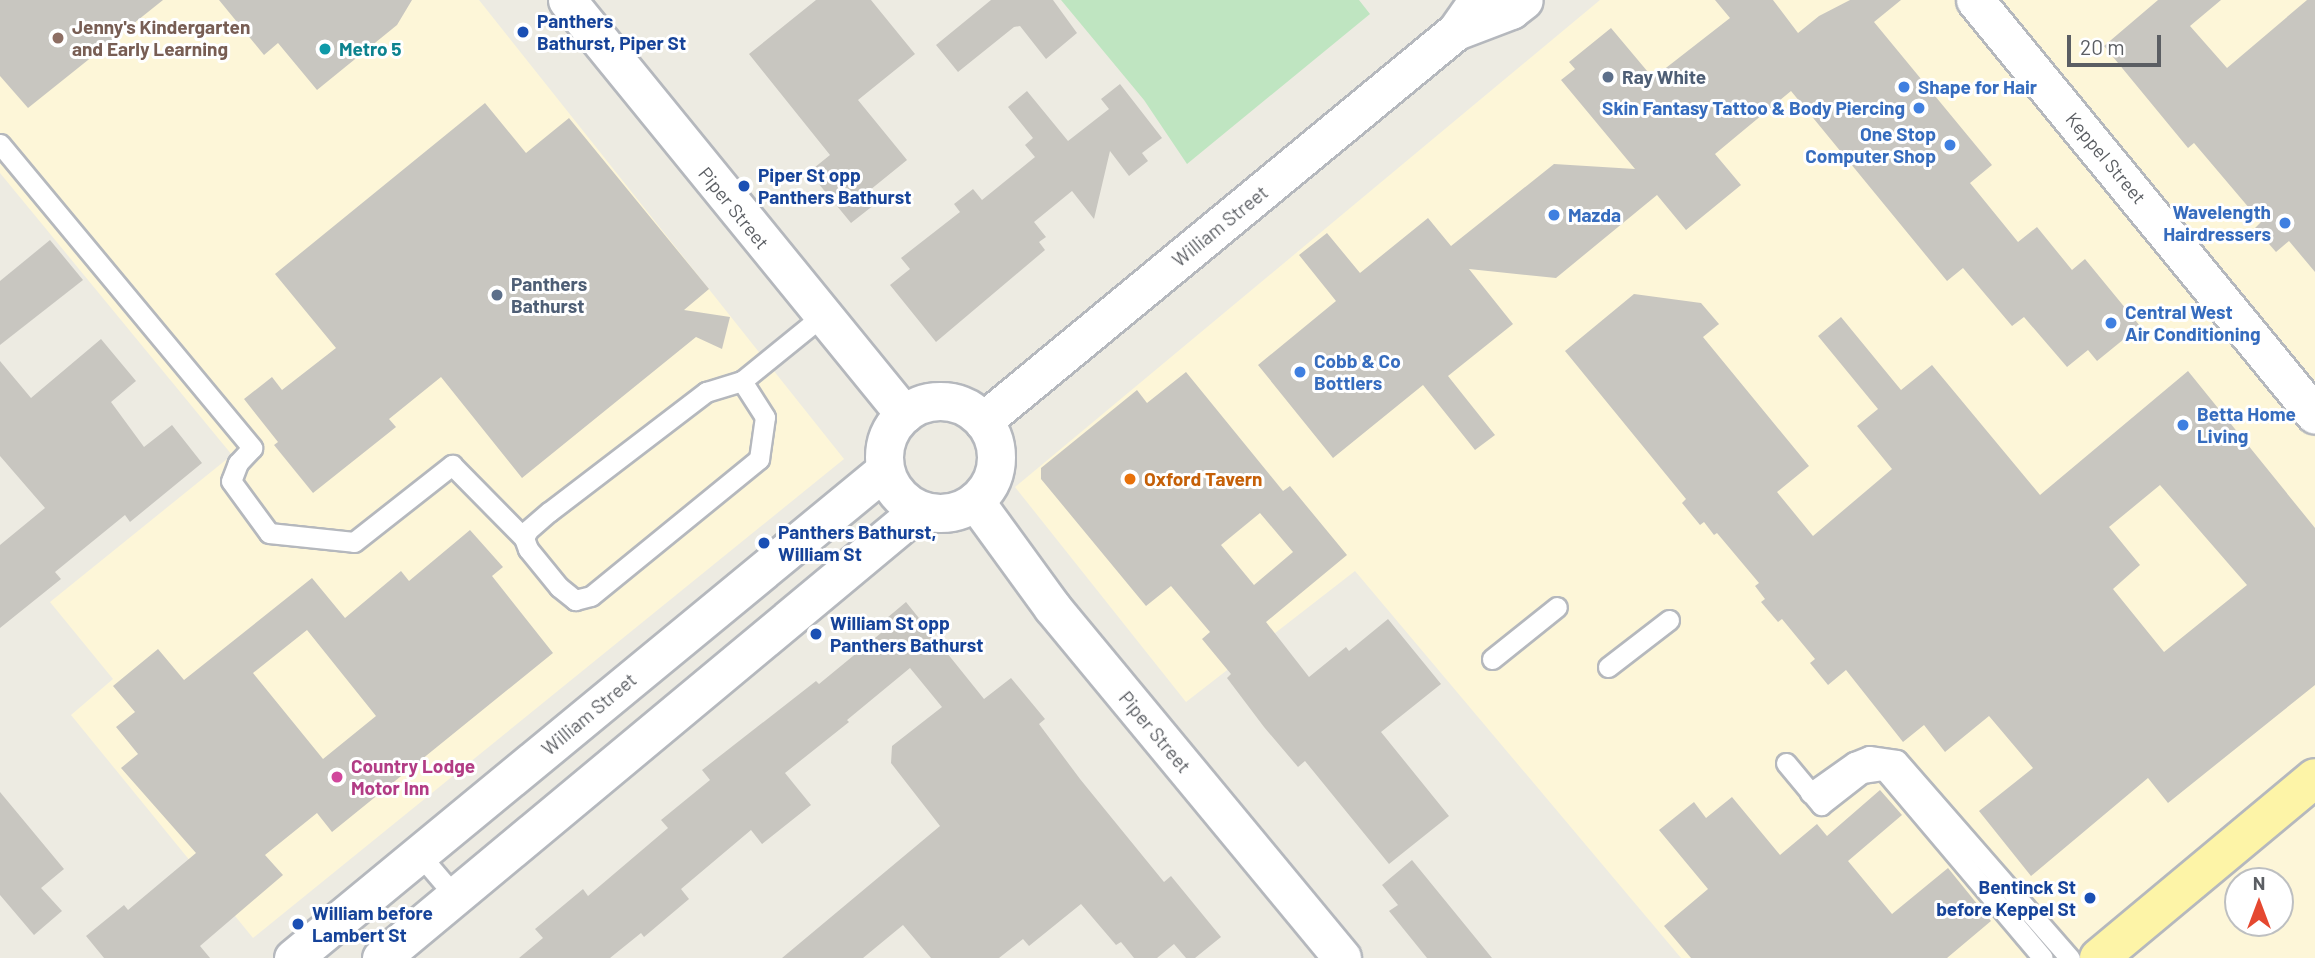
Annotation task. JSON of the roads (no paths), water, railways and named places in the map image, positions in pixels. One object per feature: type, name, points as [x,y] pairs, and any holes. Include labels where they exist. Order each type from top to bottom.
[{"type":"main road","points":[[2099,958],[2315,778]]},
{"type":"street","name":"Piper Street","points":[[567,0],[904,414]]},
{"type":"street","name":"William Street","points":[[983,421],[1456,31],[1478,0]]},
{"type":"street","name":"William Street","points":[[1456,31],[1511,10],[1524,0]]},
{"type":"street","name":"Keppel Street","points":[[1975,0],[2315,415]]},
{"type":"street","points":[[945,401],[972,411],[983,421],[994,445],[994,471],[987,488],[975,501],[957,510],[938,513],[919,510],[897,494],[885,470],[886,439],[904,414],[916,406],[945,401]]},
{"type":"street","name":"William Street","points":[[293,958],[885,470]]},
{"type":"street","name":"Piper Street","points":[[975,501],[1052,607],[1342,958]]},
{"type":"street","points":[[381,958],[919,510]]},
{"type":"lane","points":[[0,144],[252,448],[238,463],[231,481],[269,533],[354,542],[452,465],[524,538],[528,550],[559,587],[575,600],[591,596],[759,459],[765,417],[742,381]]},
{"type":"lane","points":[[524,538],[528,530],[549,512],[706,392],[742,381],[822,316]]},
{"type":"lane","points":[[1492,659],[1557,607]]},
{"type":"lane","points":[[1608,667],[1669,620]]},
{"type":"lane","points":[[1810,793],[1854,762],[1869,756],[1896,760],[2070,958]]},
{"type":"lane","points":[[1786,763],[1821,805],[1862,773],[1884,770],[2043,958]]},
{"type":"lane","points":[[419,854],[455,896]]},
{"type":"place","name":"Panthers Bathurst, Piper St","points":[[523,32]]},
{"type":"place","name":"Jenny's Kindergarten and Early Learning","points":[[58,38]]},
{"type":"place","name":"Metro 5","points":[[325,49]]},
{"type":"place","name":"Ray White","points":[[1608,77]]},
{"type":"place","name":"Shape for Hair","points":[[1904,87]]},
{"type":"place","name":"Skin Fantasy Tattoo & Body Piercing","points":[[1919,108]]},
{"type":"place","name":"One Stop Computer Shop","points":[[1950,145]]},
{"type":"place","name":"Piper St opp Panthers Bathurst","points":[[744,186]]},
{"type":"place","name":"Mazda","points":[[1554,215]]},
{"type":"place","name":"Wavelength Hairdressers","points":[[2285,223]]},
{"type":"place","name":"Panthers Bathurst","points":[[497,295]]},
{"type":"place","name":"Central West Air Conditioning","points":[[2111,323]]},
{"type":"place","name":"Cobb & Co Bottlers","points":[[1300,372]]},
{"type":"place","name":"Betta Home Living","points":[[2183,425]]},
{"type":"place","name":"Oxford Tavern","points":[[1130,479]]},
{"type":"place","name":"Panthers Bathurst, William St","points":[[764,543]]},
{"type":"place","name":"William St opp Panthers Bathurst","points":[[816,634]]},
{"type":"place","name":"Country Lodge Motor Inn","points":[[337,777]]},
{"type":"place","name":"Bentinck St before Keppel St","points":[[2090,898]]},
{"type":"place","name":"William before Lambert St","points":[[298,924]]}]
